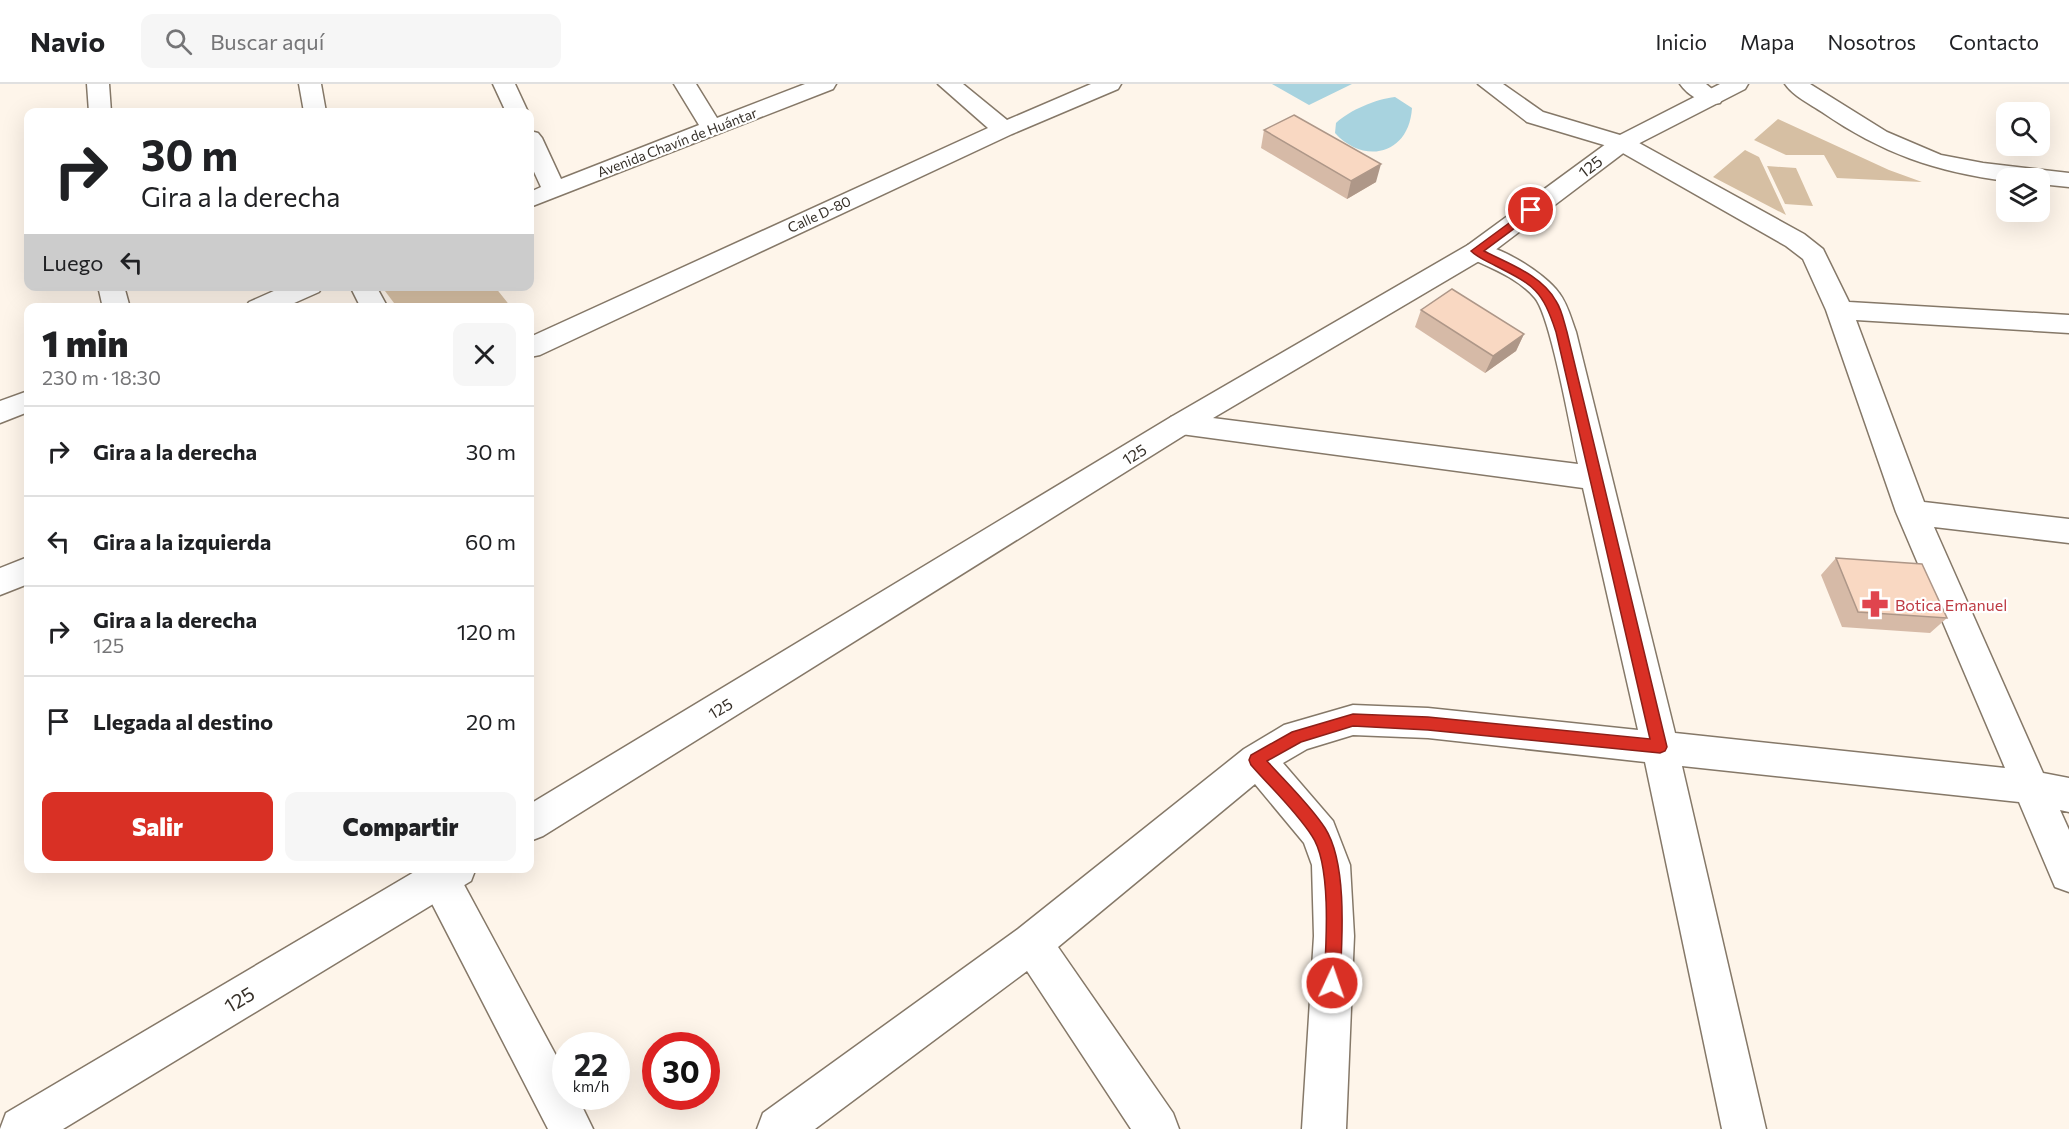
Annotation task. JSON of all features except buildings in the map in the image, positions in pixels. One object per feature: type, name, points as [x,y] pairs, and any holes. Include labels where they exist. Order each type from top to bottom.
[{"type":"street","points":[[98,84],[100,108]]},
{"type":"street","points":[[310,84],[314,108]]},
{"type":"street","points":[[504,84],[516,108]]},
{"type":"street","points":[[685,84],[712,128]]},
{"type":"street","name":"Avenida Chavín de Huántar","points":[[534,198],[825,84]]},
{"type":"street","points":[[949,84],[1004,129]]},
{"type":"street","name":"Calle D-80","points":[[534,346],[1004,129],[1110,84]]},
{"type":"street","points":[[1489,84],[1535,117],[1622,142],[1795,240],[1814,255],[1839,310],[1912,512],[2069,874]]},
{"type":"street","points":[[1796,84],[1875,136],[1932,159],[1985,171],[2069,180]]},
{"type":"street","name":"125","points":[[534,822],[1181,424],[1477,251],[1622,142],[1714,88]]},
{"type":"street","points":[[534,147],[554,190]]},
{"type":"street","points":[[1477,251],[1526,277],[1542,289],[1552,303],[1562,332],[1660,747],[1744,1129]]},
{"type":"street","points":[[270,303],[298,291]]},
{"type":"street","points":[[1839,310],[2069,324]]},
{"type":"street","points":[[0,413],[24,403]]},
{"type":"street","points":[[1181,424],[1596,478]]},
{"type":"street","points":[[1912,512],[2069,531]]},
{"type":"street","points":[[0,582],[24,572]]},
{"type":"street","points":[[779,1129],[1032,944],[1257,760],[1297,736],[1353,720],[1428,723],[1660,747],[2031,788],[2069,795]]},
{"type":"street","points":[[1257,760],[1320,833],[1331,865],[1334,936],[1324,1129]]},
{"type":"street","points":[[448,874],[571,1129]]},
{"type":"street","name":"125","points":[[22,1129],[448,874]]},
{"type":"street","points":[[1032,944],[1157,1129]]},
{"type":"shaded area","points":[[1778,119],[1889,170],[1922,182],[1837,178],[1824,155],[1786,155],[1754,140]]},
{"type":"shaded area","points":[[1745,150],[1759,157],[1786,215],[1713,177]]},
{"type":"shaded area","points":[[1767,166],[1796,168],[1813,206],[1785,204]]},
{"type":"shaded area","points":[[385,291],[498,291],[508,303],[394,303]]},
{"type":"water","points":[[1272,84],[1352,84],[1309,105]]},
{"type":"water","points":[[1395,97],[1412,108],[1409,124],[1403,136],[1394,145],[1371,152],[1347,143],[1335,133],[1336,123],[1348,114],[1372,103]]},
{"type":"place","name":"Botica Emanuel","points":[[1875,604]]},
{"type":"route","points":[[1332,983],[1334,936],[1331,865],[1320,833],[1257,760],[1297,736],[1353,720],[1428,723],[1660,747],[1562,332],[1552,303],[1542,289],[1526,277],[1477,251],[1531,210]]}]
